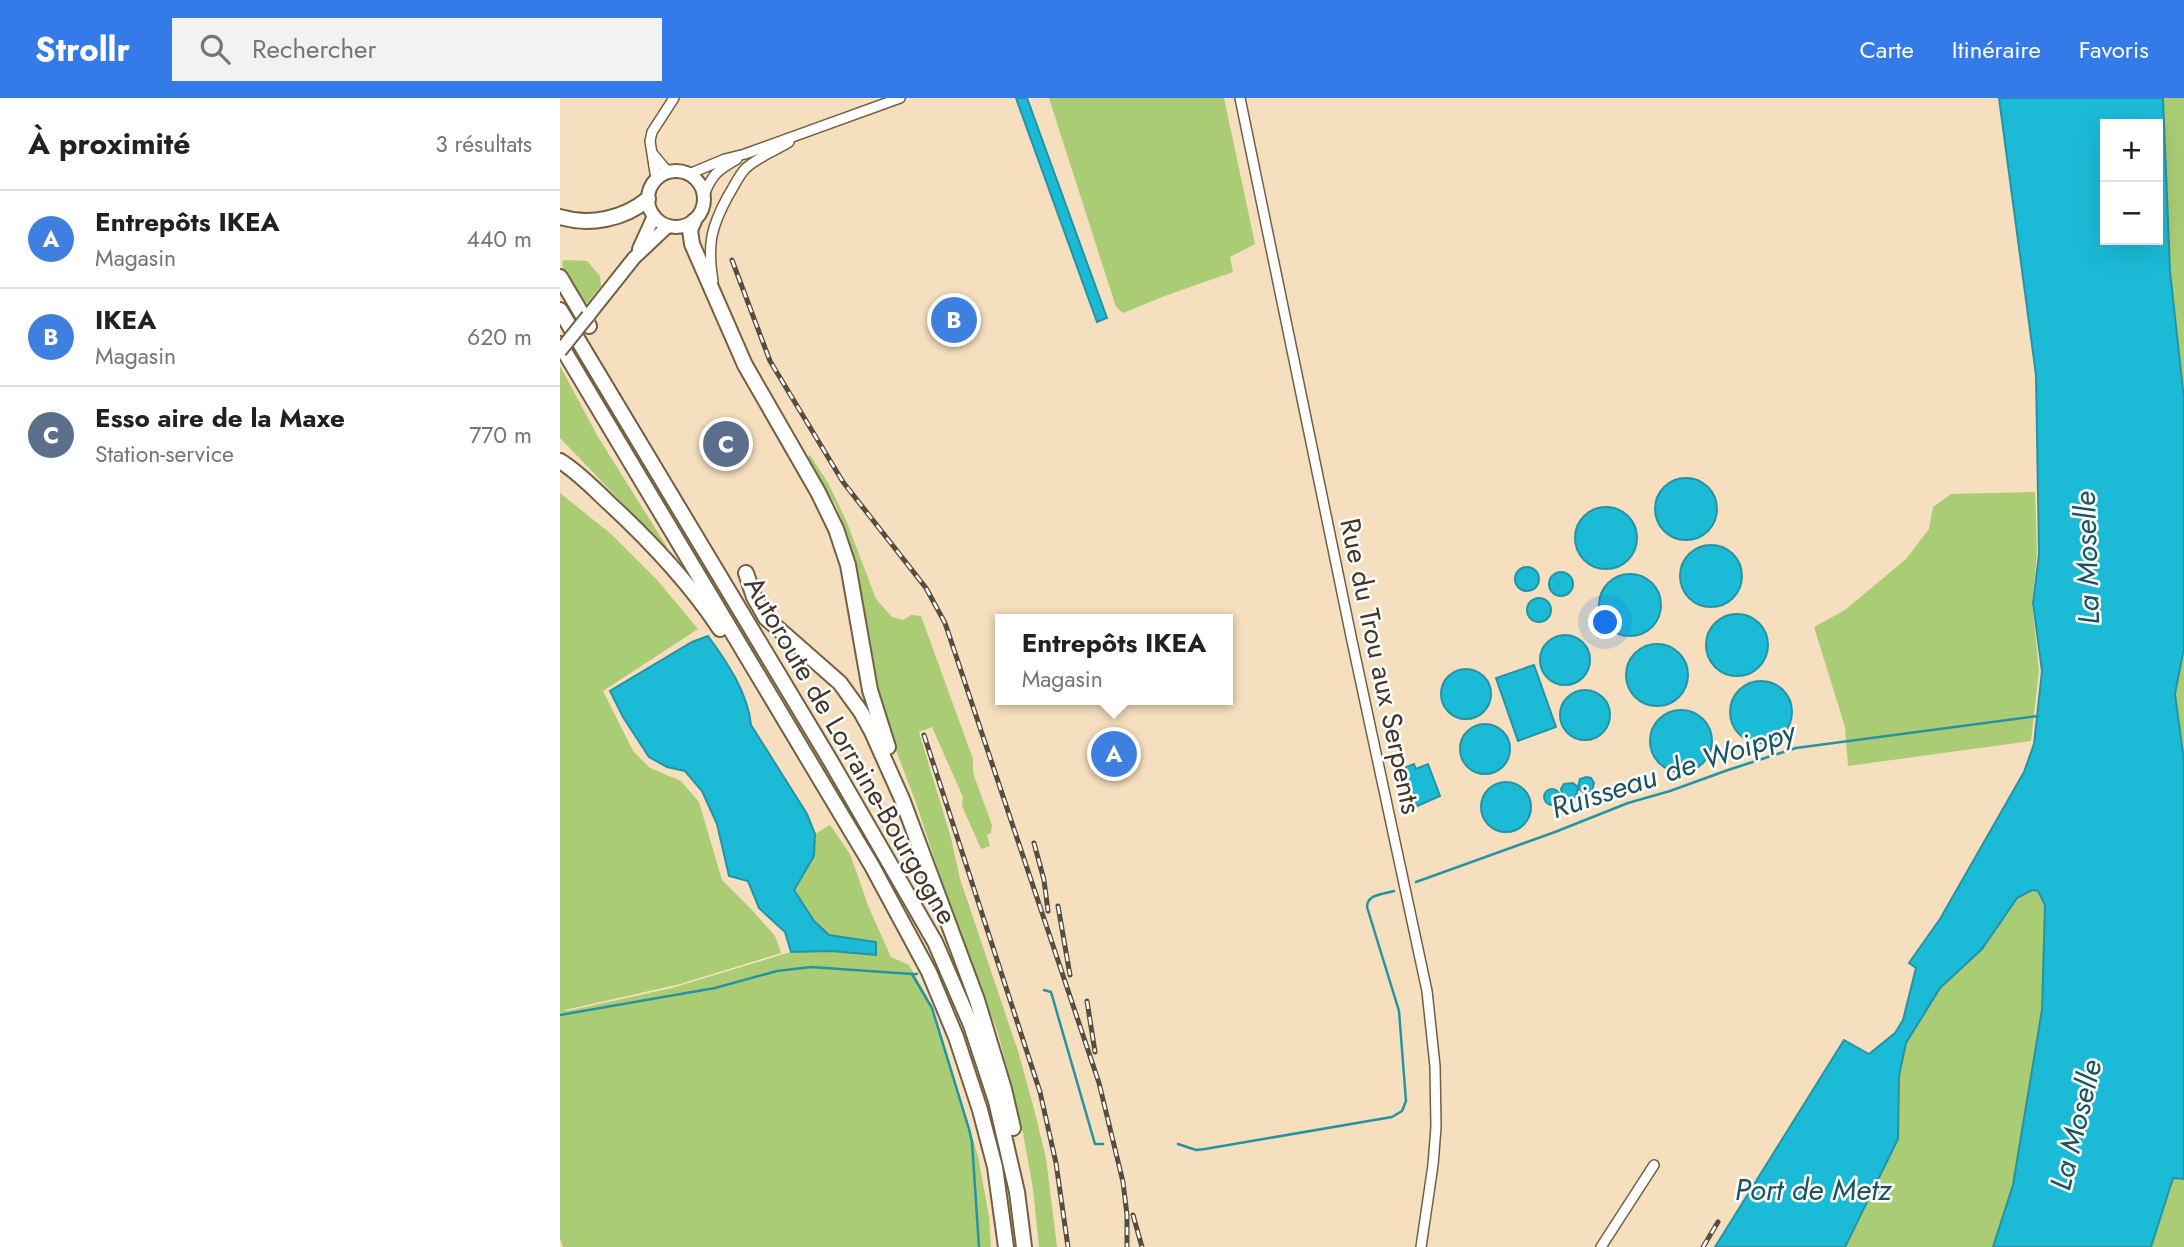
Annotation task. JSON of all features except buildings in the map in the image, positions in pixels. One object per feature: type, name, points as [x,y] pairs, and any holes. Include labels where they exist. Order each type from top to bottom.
[{"type":"highway","points":[[560,217],[586,222],[612,218],[648,198]]},
{"type":"highway","points":[[694,220],[690,230],[692,244],[754,384],[818,492],[836,529],[848,565],[870,690],[895,767],[902,799]]},
{"type":"highway","points":[[560,277],[589,321]]},
{"type":"highway","name":"Autoroute de Lorraine-Bourgogne","points":[[560,310],[830,760],[935,942],[954,981],[983,1056],[1005,1136],[1017,1192],[1024,1247]]},
{"type":"highway","name":"Autoroute de Lorraine-Bourgogne","points":[[560,344],[872,866],[929,972],[956,1037],[980,1110],[995,1167],[1006,1247]]},
{"type":"highway","points":[[560,461],[590,485],[637,530],[686,583],[728,641],[741,648]]},
{"type":"highway","points":[[746,573],[754,597],[766,618],[826,669],[846,690],[872,732],[902,799],[977,1000],[1004,1089],[1018,1167],[1017,1192]]},
{"type":"main road","points":[[682,171],[689,174],[699,182],[704,195],[702,209],[694,220],[686,225],[668,226],[654,216],[648,198],[649,191],[656,179],[668,172],[682,171]]},
{"type":"main road","points":[[560,351],[589,321],[634,258],[654,216]]},
{"type":"main road","points":[[634,258],[668,226]]},
{"type":"street","points":[[656,179],[650,141],[652,132],[674,98]]},
{"type":"street","points":[[689,174],[900,98]]},
{"type":"street","name":"Rue du Trou aux Serpents","points":[[1240,98],[1427,991],[1435,1066],[1436,1127],[1421,1247]]},
{"type":"street","points":[[716,295],[710,246],[718,215],[738,178],[746,169],[802,134]]},
{"type":"street","points":[[652,152],[668,172]]},
{"type":"street","points":[[704,195],[715,173],[745,155]]},
{"type":"street","points":[[1601,1247],[1654,1165]]},
{"type":"green space","points":[[1049,98],[1224,98],[1255,244],[1230,257],[1233,272],[1123,313],[1116,307]]},
{"type":"green space","points":[[2163,98],[2184,98],[2184,399],[2170,271]]},
{"type":"green space","points":[[562,261],[587,261],[600,276],[601,286],[583,308],[564,275]]},
{"type":"green space","points":[[560,366],[598,437],[667,547],[662,549],[632,513],[560,438]]},
{"type":"green space","points":[[810,455],[828,483],[846,520],[876,599],[892,617],[903,620],[911,615],[921,616],[973,759],[973,773],[992,825],[991,833],[987,835],[990,846],[981,849],[962,806],[963,797],[932,727],[919,732],[951,838],[960,879],[1018,1051],[1034,1109],[1046,1158],[1057,1247],[1039,1247],[1033,1189],[1023,1133],[998,1033],[959,933],[891,737],[881,702],[862,596],[844,526],[836,506],[807,457]]},
{"type":"green space","points":[[2035,492],[2037,553],[2032,603],[2039,670],[2031,741],[1848,766],[1845,727],[1814,627],[1845,610],[1906,559],[1929,529],[1933,507],[1951,494]]},
{"type":"green space","points":[[560,493],[611,534],[657,580],[698,629],[603,691],[633,751],[650,768],[681,781],[699,802],[722,880],[775,936],[781,953],[680,984],[565,1010],[672,988],[791,952],[851,952],[851,939],[829,936],[814,921],[793,890],[814,856],[815,834],[830,825],[850,854],[869,908],[891,957],[909,965],[937,1021],[978,1156],[989,1217],[991,1247],[563,1247],[560,1239]]},
{"type":"green space","points":[[2184,648],[2184,761],[2175,694]]},
{"type":"green space","points":[[2032,890],[2038,891],[2045,905],[2042,1010],[2013,1185],[1993,1247],[1845,1247],[1898,1139],[1899,1076],[1906,1043],[1940,988],[1982,949],[2017,898]]},
{"type":"green space","points":[[2173,1178],[2184,1179],[2184,1247],[2151,1247]]},
{"type":"water","points":[[1016,98],[1027,98],[1107,318],[1097,322]]},
{"type":"water","points":[[1999,98],[2163,98],[2170,271],[2184,399],[2184,648],[2175,694],[2184,761],[2184,1179],[2173,1178],[2151,1247],[1993,1247],[2013,1185],[2042,1010],[2045,905],[2038,891],[2032,890],[2017,898],[1982,949],[1940,988],[1906,1043],[1899,1076],[1898,1139],[1845,1247],[1715,1247],[1844,1040],[1869,1054],[1895,1033],[1903,1020],[1916,968],[1909,963],[1940,919],[2024,772],[2034,744],[2042,671],[2033,603],[2039,554],[2036,375]]},
{"type":"water","points":[[1686,478],[1708,487],[1717,509],[1708,531],[1686,540],[1664,531],[1655,509],[1664,487]]},
{"type":"water","points":[[1606,507],[1628,516],[1637,538],[1628,560],[1606,569],[1584,560],[1575,538],[1584,516]]},
{"type":"water","points":[[1711,545],[1733,554],[1742,576],[1733,598],[1711,607],[1689,598],[1680,576],[1689,554]]},
{"type":"water","points":[[1527,567],[1538,574],[1539,579],[1532,590],[1527,591],[1516,584],[1515,579],[1522,568]]},
{"type":"water","points":[[1561,572],[1572,579],[1573,584],[1566,595],[1561,596],[1550,589],[1549,584],[1556,573]]},
{"type":"water","points":[[1630,574],[1652,583],[1661,605],[1652,627],[1630,636],[1608,627],[1599,605],[1608,583]]},
{"type":"water","points":[[1539,598],[1550,605],[1551,610],[1544,621],[1539,622],[1528,615],[1527,610],[1534,599]]},
{"type":"water","points":[[1737,614],[1759,623],[1768,645],[1759,667],[1737,676],[1715,667],[1706,645],[1715,623]]},
{"type":"water","points":[[1565,635],[1583,642],[1590,660],[1583,678],[1565,685],[1547,678],[1540,660],[1547,642]]},
{"type":"water","points":[[708,636],[741,690],[751,725],[807,814],[815,834],[814,856],[794,890],[814,921],[829,935],[876,942],[876,955],[831,951],[791,952],[785,932],[759,908],[748,881],[729,876],[717,824],[702,791],[685,771],[667,767],[649,757],[623,717],[610,691],[692,642]]},
{"type":"water","points":[[1657,644],[1679,653],[1688,675],[1679,697],[1657,706],[1635,697],[1626,675],[1635,653]]},
{"type":"water","points":[[1534,665],[1556,727],[1518,741],[1496,678]]},
{"type":"water","points":[[1466,669],[1484,676],[1491,694],[1484,712],[1466,719],[1448,712],[1441,694],[1448,676]]},
{"type":"water","points":[[1761,681],[1783,690],[1792,712],[1783,734],[1761,743],[1739,734],[1730,712],[1739,690]]},
{"type":"water","points":[[1585,690],[1603,697],[1610,715],[1603,733],[1585,740],[1567,733],[1560,715],[1567,697]]},
{"type":"water","points":[[1681,710],[1703,719],[1712,741],[1703,763],[1681,772],[1659,763],[1650,741],[1659,719]]},
{"type":"water","points":[[1485,724],[1503,731],[1510,749],[1503,767],[1485,774],[1467,767],[1460,749],[1467,731]]},
{"type":"water","points":[[1414,764],[1416,769],[1428,764],[1440,796],[1413,808],[1399,770]]},
{"type":"water","points":[[1591,778],[1594,783],[1592,791],[1584,793],[1578,788],[1574,798],[1563,797],[1561,789],[1564,784],[1573,783],[1578,787],[1580,779]]},
{"type":"water","points":[[1506,782],[1524,789],[1531,807],[1524,825],[1506,832],[1488,825],[1481,807],[1488,789]]},
{"type":"water","points":[[1549,789],[1555,789],[1560,797],[1558,803],[1549,805],[1544,800],[1544,794]]},
{"type":"waterway","name":"Ruisseau de Woippy","points":[[1416,882],[1628,803],[1796,748],[2038,716]]},
{"type":"waterway","name":"Ruisseau de Woippy","points":[[1178,1144],[1196,1150],[1205,1149],[1392,1117],[1402,1111],[1406,1101],[1399,1011],[1367,907],[1373,897],[1394,891]]},
{"type":"waterway","name":"Ruisseau de Woippy","points":[[560,1015],[715,988],[777,971],[811,967],[912,974]]},
{"type":"waterway","points":[[917,974],[912,974],[932,1008],[972,1142],[979,1247]]},
{"type":"waterway","name":"Ruisseau de Woippy","points":[[1044,990],[1051,992],[1095,1144],[1103,1144]]},
{"type":"railway","points":[[732,260],[770,361],[843,482],[926,588],[945,623],[1099,1083],[1123,1182],[1127,1247]]},
{"type":"railway","points":[[924,735],[1040,1092],[1056,1163],[1068,1247]]},
{"type":"railway","points":[[1034,843],[1044,880],[1048,911]]},
{"type":"railway","points":[[1058,906],[1070,975]]},
{"type":"railway","points":[[1087,1001],[1095,1052]]},
{"type":"railway","points":[[1133,1215],[1142,1247]]},
{"type":"railway","points":[[1703,1247],[1718,1222]]},
{"type":"place","name":"IKEA","points":[[954,320]]},
{"type":"place","name":"Esso aire de la Maxe","points":[[726,444]]},
{"type":"place","name":"Entrepôts IKEA","points":[[1114,754]]},
{"type":"water label","name":"La Moselle","points":[[2087,558]]},
{"type":"water label","name":"La Moselle","points":[[2076,1125]]},
{"type":"water label","name":"Port de Metz","points":[[1813,1190]]}]
